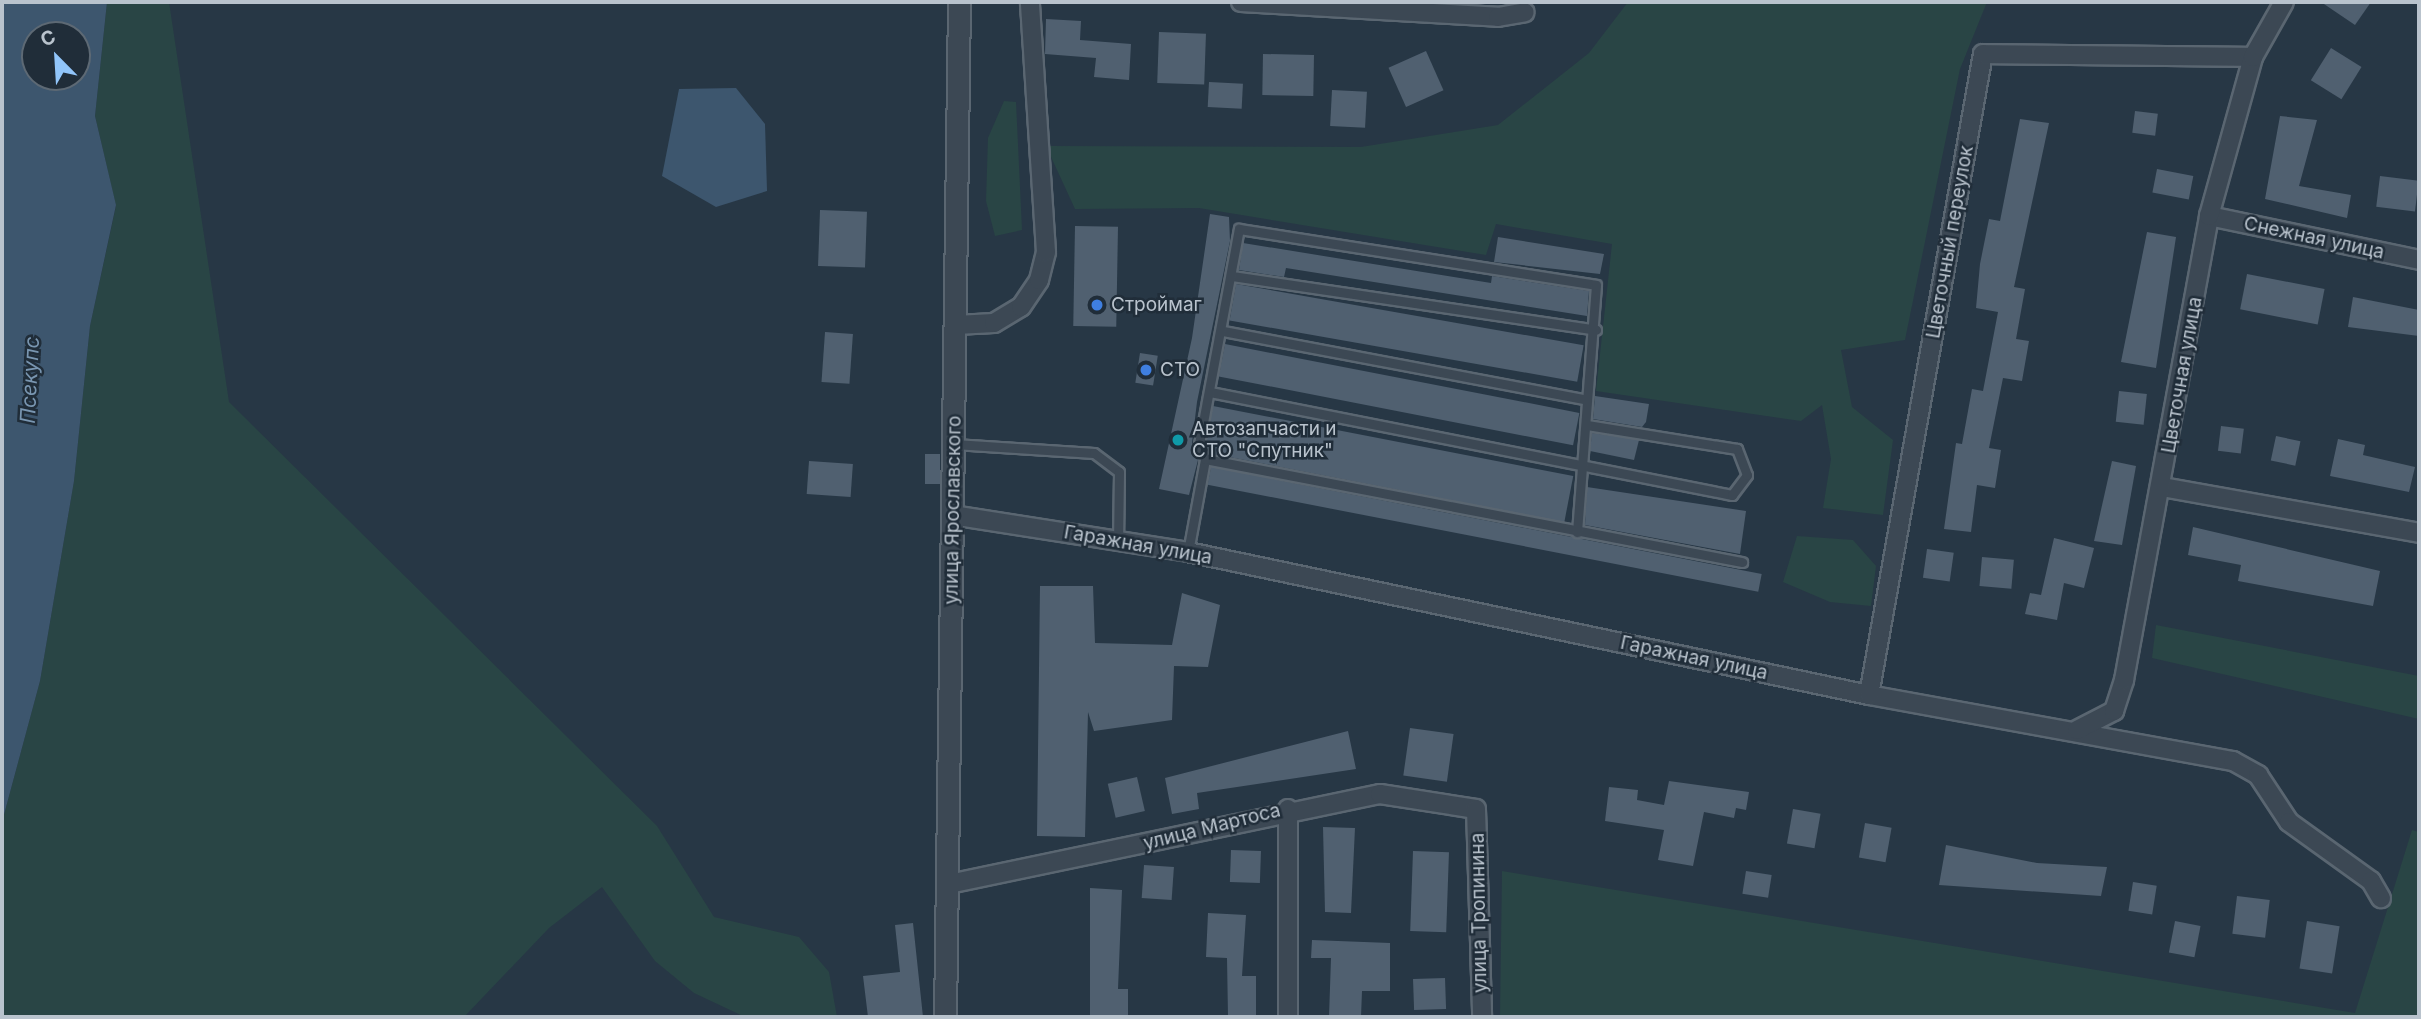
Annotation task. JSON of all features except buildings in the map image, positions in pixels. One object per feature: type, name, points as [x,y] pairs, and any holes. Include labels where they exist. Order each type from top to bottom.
[{"type":"street","name":"улица Ярославского","points":[[945,1017],[949,884],[959,2]]},
{"type":"street","points":[[956,325],[995,323],[1021,307],[1038,280],[1045,252],[1030,2]]},
{"type":"street","points":[[1241,2],[1498,17],[1529,7]]},
{"type":"street","name":"Цветочная улица","points":[[2077,730],[2114,711],[2162,486],[2209,216],[2253,57],[2280,3]]},
{"type":"street","name":"Цветочный переулок","points":[[1869,695],[1983,54],[2253,57]]},
{"type":"street","name":"Снежная улица","points":[[2209,216],[2419,260]]},
{"type":"street","points":[[2162,486],[2419,533]]},
{"type":"street","name":"Гаражная улица","points":[[952,515],[1188,552],[1869,695],[2077,730],[2233,761],[2258,775],[2289,822],[2371,881],[2381,898]]},
{"type":"street","name":"улица Мартоса","points":[[949,884],[1097,856],[1288,809],[1380,794],[1476,809]]},
{"type":"street","points":[[1288,809],[1288,1017]]},
{"type":"street","name":"улица Тропинина","points":[[1476,809],[1482,1017]]},
{"type":"lane","points":[[1188,552],[1205,459],[1199,444],[1223,331],[1240,229],[1597,285],[1596,330],[1587,400],[1577,532]]},
{"type":"lane","points":[[1232,275],[1596,330]]},
{"type":"lane","points":[[1223,331],[1587,400]]},
{"type":"lane","points":[[1210,392],[1732,495],[1746,475],[1737,449],[1587,425]]},
{"type":"lane","points":[[954,444],[1094,453],[1119,472],[1118,540]]},
{"type":"lane","points":[[1205,459],[1742,562]]},
{"type":"green space","points":[[107,2],[169,2],[229,402],[657,826],[714,917],[799,937],[829,972],[837,1017],[745,1017],[694,993],[655,961],[602,887],[549,928],[464,1017],[2,1017],[2,822],[40,681],[74,481],[90,326],[116,206],[95,116]]},
{"type":"green space","points":[[1628,2],[1987,2],[1960,69],[1905,340],[1841,350],[1852,407],[1893,440],[1883,515],[1823,508],[1831,459],[1822,405],[1801,421],[1596,391],[1612,244],[1496,224],[1486,255],[1199,208],[1075,209],[1046,146],[1361,147],[1498,125],[1589,53]]},
{"type":"green space","points":[[1004,101],[1016,102],[1022,230],[995,236],[986,201],[988,138]]},
{"type":"green space","points":[[1797,536],[1853,540],[1876,566],[1871,606],[1830,602],[1783,582]]},
{"type":"green space","points":[[2156,625],[2419,676],[2419,719],[2152,658]]},
{"type":"green space","points":[[2412,830],[2419,832],[2419,1017],[1500,1017],[1502,871],[2355,1013]]},
{"type":"water","name":"Псекупс","points":[[2,2],[107,2],[95,116],[116,205],[90,326],[74,481],[40,681],[2,822]]},
{"type":"water","points":[[736,88],[765,124],[767,191],[716,207],[662,176],[679,89]]},
{"type":"place","name":"Строймаг","points":[[1097,305]]},
{"type":"place","name":"СТО","points":[[1146,370]]},
{"type":"place","name":"Автозапчасти и СТО \"Спутник\"","points":[[1178,440]]}]
